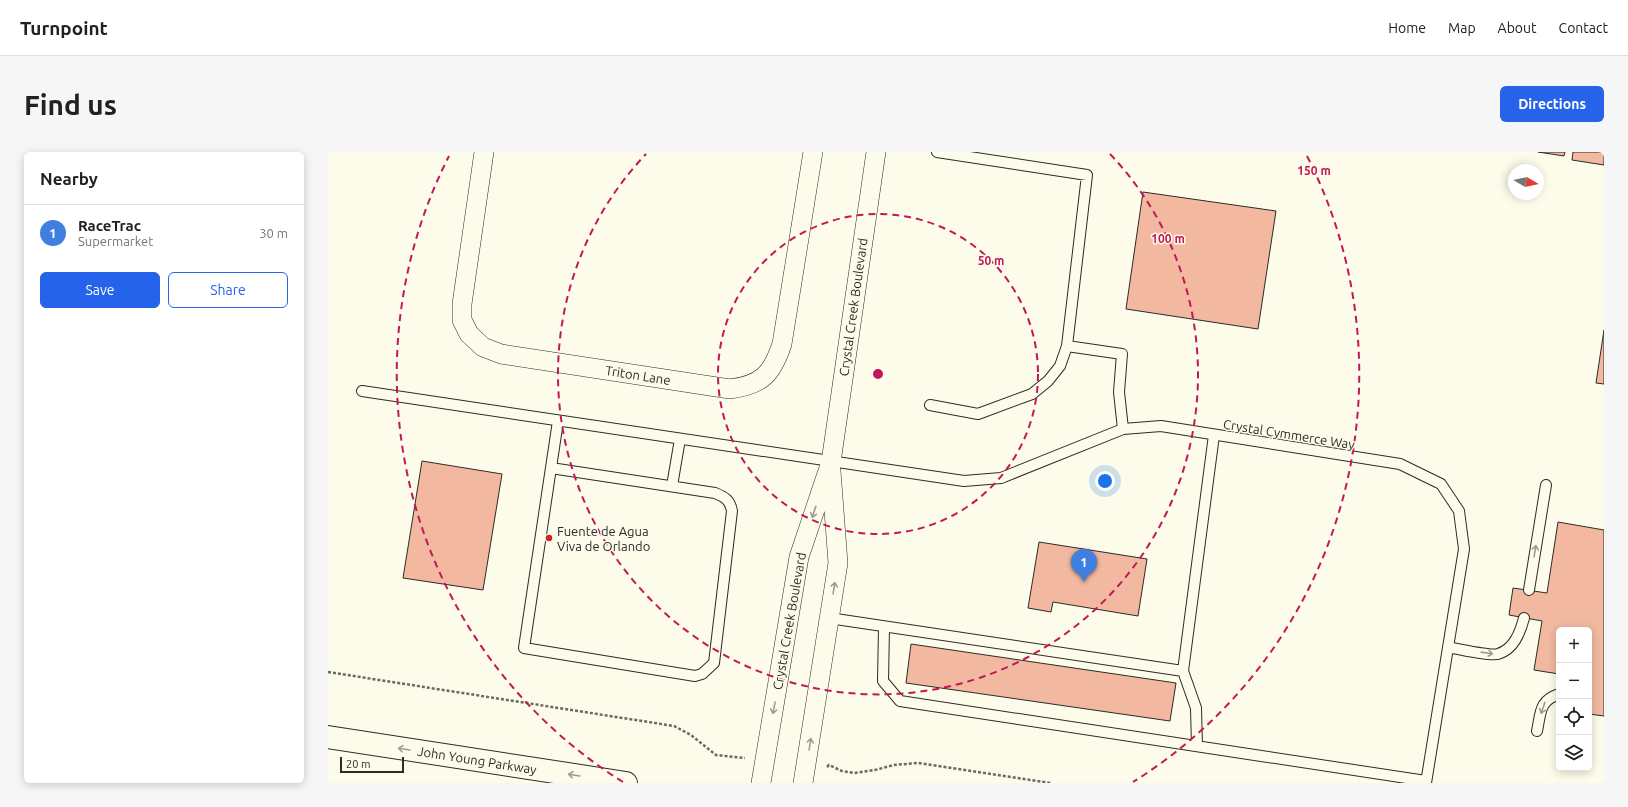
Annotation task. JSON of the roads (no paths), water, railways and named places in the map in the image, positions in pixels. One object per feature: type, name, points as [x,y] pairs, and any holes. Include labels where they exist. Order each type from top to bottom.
[{"type":"highway","name":"John Young Parkway","points":[[328,737],[626,783]]},
{"type":"street","name":"Triton Lane","points":[[484,152],[462,304],[462,320],[469,334],[483,347],[501,354],[730,389],[747,387],[763,378],[776,362],[782,344],[814,152]]},
{"type":"street","name":"Crystal Creek Boulevard","points":[[761,783],[799,557],[831,462],[876,152]]},
{"type":"street","name":"Crystal Creek Boulevard","points":[[803,783],[838,563],[831,462]]},
{"type":"lane","points":[[930,405],[978,414],[1032,394],[1048,381],[1060,366],[1067,346],[1087,175],[937,152]]},
{"type":"lane","points":[[1067,346],[1122,354],[1119,392],[1124,429]]},
{"type":"lane","name":"Crystal Cymmerce Way","points":[[362,391],[964,482],[1001,478],[1124,429],[1161,426],[1400,464],[1441,484],[1459,511],[1464,549],[1426,782]]},
{"type":"lane","points":[[551,468],[715,493],[723,496],[730,502],[732,511],[714,662],[702,674],[695,676],[524,648],[558,421]]},
{"type":"lane","points":[[1197,746],[1196,708],[1182,671],[1214,435]]},
{"type":"lane","points":[[672,486],[680,439]]},
{"type":"lane","points":[[1529,590],[1546,485]]},
{"type":"lane","points":[[830,618],[1182,671]]},
{"type":"lane","points":[[1448,647],[1497,654],[1510,647],[1520,632],[1524,618]]},
{"type":"lane","points":[[884,626],[882,681],[900,701],[1426,782]]},
{"type":"lane","points":[[1537,731],[1542,704],[1549,698],[1556,695]]},
{"type":"place","name":"Fuente de Agua Viva de Orlando","points":[[549,538]]},
{"type":"place","name":"RaceTrac","points":[[1084,582]]}]
